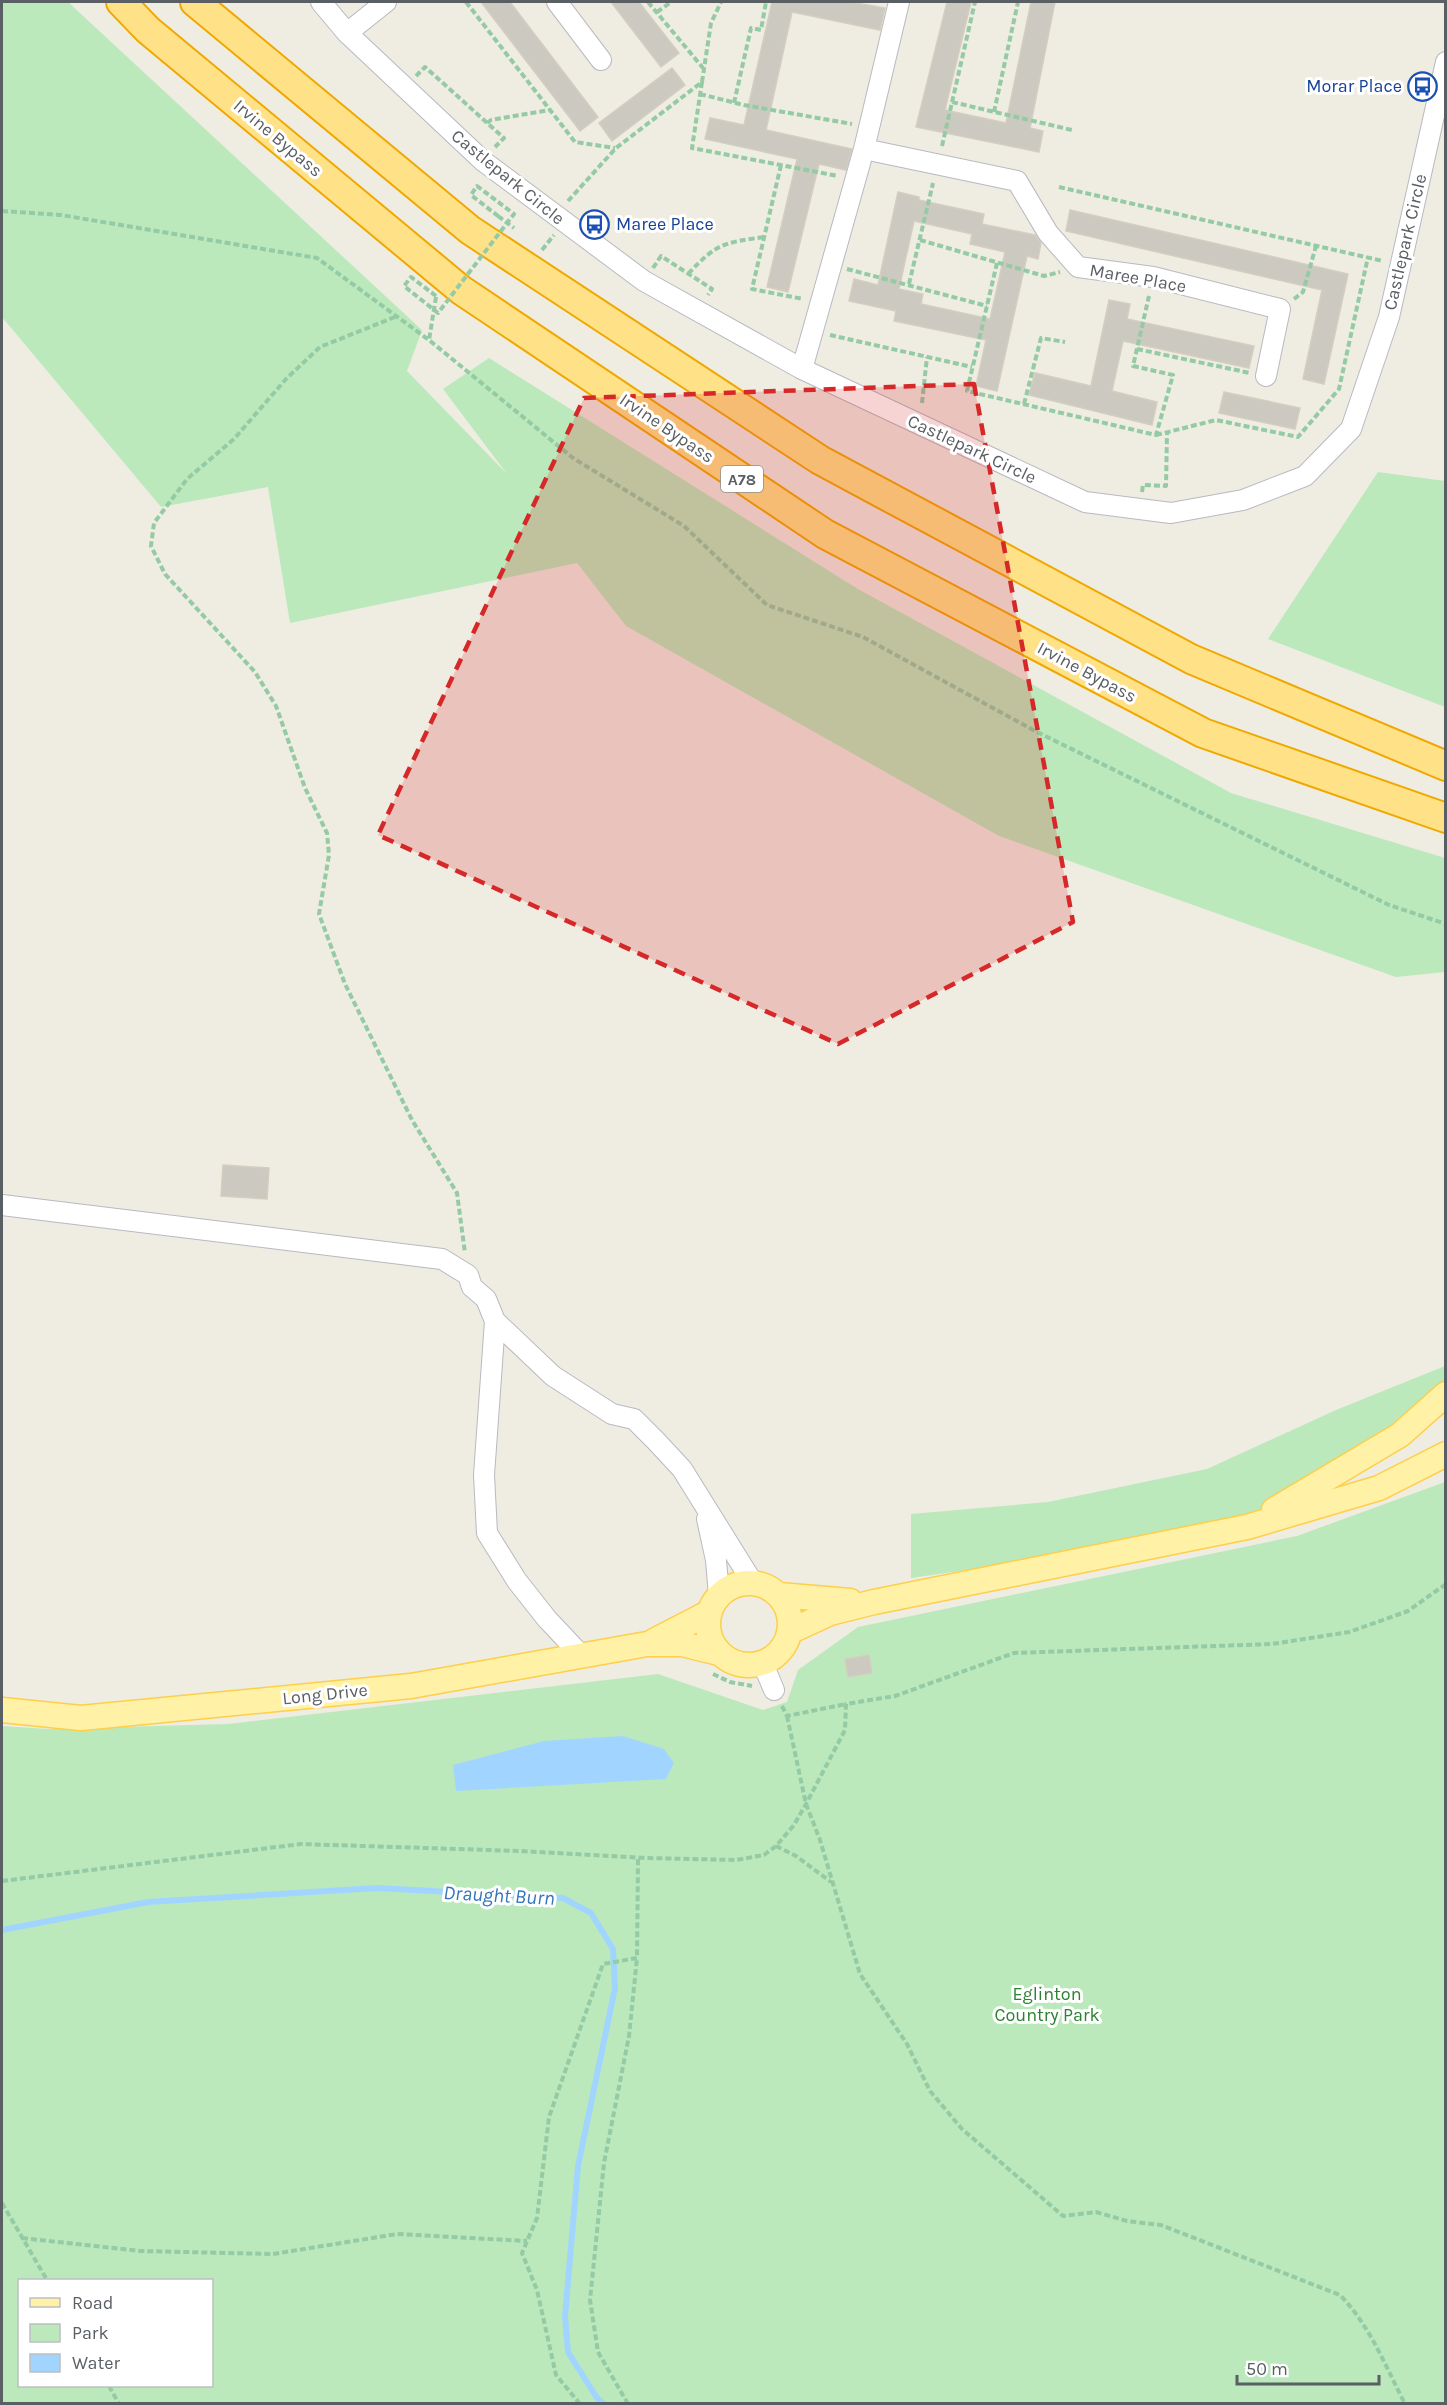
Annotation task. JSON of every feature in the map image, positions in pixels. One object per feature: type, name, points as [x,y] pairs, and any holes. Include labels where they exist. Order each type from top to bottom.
[{"type":"highway","name":"Irvine Bypass","points":[[121,2],[148,30],[460,290],[825,534],[1203,733],[1446,818]]},
{"type":"highway","points":[[195,2],[470,230],[820,459],[1191,659],[1446,766]]},
{"type":"main road","points":[[1247,1527],[1400,1435],[1446,1394]]},
{"type":"main road","points":[[790,1631],[830,1613],[874,1602],[1247,1527],[1379,1488],[1446,1454]]},
{"type":"main road","points":[[753,1583],[767,1587],[779,1595],[789,1611],[790,1631],[781,1651],[763,1664],[740,1665],[719,1653],[709,1634],[714,1604],[741,1584],[753,1583]]},
{"type":"main road","points":[[779,1595],[874,1602]]},
{"type":"main road","name":"Long Drive","points":[[647,1644],[679,1630],[714,1604]]},
{"type":"main road","name":"Long Drive","points":[[2,1710],[81,1718],[411,1686],[647,1644],[682,1644],[719,1653]]},
{"type":"street","name":"Castlepark Circle","points":[[321,2],[347,33],[483,161],[644,281],[802,369],[1085,502],[1171,513],[1243,500],[1305,476],[1351,429],[1389,317],[1446,62]]},
{"type":"street","points":[[347,33],[386,2]]},
{"type":"street","points":[[557,2],[602,60]]},
{"type":"street","points":[[802,369],[864,149],[898,2]]},
{"type":"street","name":"Maree Place","points":[[864,149],[1017,181],[1048,233],[1078,267],[1153,277],[1280,309]]},
{"type":"street","points":[[1266,376],[1280,309]]},
{"type":"street","points":[[2,1205],[442,1259],[468,1275],[472,1287],[486,1299],[495,1321],[553,1376],[612,1414],[634,1419],[682,1469],[704,1508],[753,1583]]},
{"type":"street","points":[[495,1321],[484,1476],[488,1533],[529,1596],[581,1655]]},
{"type":"street","points":[[704,1508],[716,1560],[714,1604]]},
{"type":"street","points":[[763,1664],[774,1690]]},
{"type":"path","points":[[466,2],[575,142],[616,148]]},
{"type":"path","points":[[648,2],[704,69]]},
{"type":"path","points":[[657,12],[671,2]]},
{"type":"path","points":[[721,2],[711,23],[692,148],[855,180]]},
{"type":"path","points":[[734,103],[752,28],[761,30],[766,2]]},
{"type":"path","points":[[909,284],[975,2]]},
{"type":"path","points":[[994,112],[1018,2]]},
{"type":"path","points":[[405,89],[425,67],[504,138],[483,161]]},
{"type":"path","points":[[533,244],[542,251],[560,219],[616,148],[702,82]]},
{"type":"path","points":[[700,94],[734,103],[869,127]]},
{"type":"path","points":[[952,102],[1072,130]]},
{"type":"path","points":[[487,123],[491,120],[550,110]]},
{"type":"path","points":[[781,165],[752,289],[821,302]]},
{"type":"path","points":[[429,340],[436,296],[411,277],[404,286],[438,313],[514,214],[477,186],[471,195],[498,216],[516,230]]},
{"type":"path","points":[[1059,188],[1400,265]]},
{"type":"path","points":[[2,211],[61,215],[317,258],[429,340],[573,459],[684,526],[768,605],[863,637],[1045,736],[1389,905],[1446,924]]},
{"type":"path","points":[[688,273],[704,257],[725,243],[764,237]]},
{"type":"path","points":[[920,240],[1044,276],[1078,267]]},
{"type":"path","points":[[1280,309],[1303,292],[1316,246]]},
{"type":"path","points":[[644,281],[661,256],[712,289],[697,311]]},
{"type":"path","points":[[997,263],[967,391],[1155,435],[1216,420],[1298,437],[1339,389],[1368,257]]},
{"type":"path","points":[[831,265],[987,306]]},
{"type":"path","points":[[1153,277],[1133,366],[1173,375],[1155,435]]},
{"type":"path","points":[[395,317],[320,347],[286,379],[234,439],[187,479],[154,523],[151,546],[165,574],[255,672],[276,706],[305,788],[327,833],[328,855],[319,914],[350,995],[412,1120],[457,1193],[468,1275]]},
{"type":"path","points":[[813,332],[972,367]]},
{"type":"path","points":[[1024,404],[1041,338],[1065,342]]},
{"type":"path","points":[[1137,348],[1266,376]]},
{"type":"path","points":[[922,403],[927,357]]},
{"type":"path","points":[[1141,509],[1143,485],[1166,486],[1167,433]]},
{"type":"path","points":[[2,1881],[301,1844],[638,1858],[736,1860],[764,1855],[776,1846],[794,1825],[806,1804],[844,1730],[846,1704],[895,1696],[1014,1653],[1272,1644],[1349,1632],[1408,1611],[1446,1584]]},
{"type":"path","points":[[787,1716],[806,1804],[820,1840],[860,1974],[907,2044],[930,2091],[962,2129],[1063,2216],[1096,2212],[1127,2221],[1161,2225],[1340,2295],[1358,2313],[1377,2344],[1405,2403]]},
{"type":"path","points":[[776,1846],[796,1856],[831,1882]]},
{"type":"path","points":[[628,2403],[598,2352],[590,2300],[604,2163],[629,2036],[637,1958],[638,1858]]},
{"type":"path","points":[[580,2403],[556,2375],[537,2290],[522,2253],[537,2218],[549,2118],[603,1964],[637,1958]]},
{"type":"path","points":[[2,2203],[46,2279]]},
{"type":"path","points":[[22,2238],[140,2252],[273,2254],[397,2234],[527,2241]]},
{"type":"path","points":[[110,2387],[119,2403]]},
{"type":"highlighted area","points":[[974,384],[1073,922],[838,1044],[378,835],[584,398]]},
{"type":"green space","points":[[2,2],[68,2],[422,330],[407,371],[507,474],[443,389],[489,358],[858,589],[1231,793],[1445,858],[1445,972],[1396,977],[999,836],[626,626],[577,563],[290,623],[268,487],[161,507],[2,317]]},
{"type":"green space","points":[[1378,472],[1445,481],[1445,707],[1268,639]]},
{"type":"green space","points":[[1445,1366],[1445,1391],[1300,1494],[1199,1536],[911,1578],[911,1514],[1048,1502],[1207,1469],[1336,1410]]},
{"type":"green space","name":"Eglinton Country Park","points":[[1445,1482],[1445,2403],[2,2403],[2,1726],[47,1729],[228,1724],[658,1674],[763,1710],[787,1702],[798,1670],[858,1627],[1297,1536]]},
{"type":"water","points":[[623,1736],[664,1749],[674,1763],[666,1779],[456,1791],[453,1765],[544,1741]]},
{"type":"building","points":[[481,2],[510,2],[598,117],[580,131]]},
{"type":"building","points":[[611,2],[639,2],[679,53],[661,67]]},
{"type":"building","points":[[772,2],[851,2],[885,8],[880,30],[792,12],[766,130],[852,149],[846,170],[819,164],[788,292],[767,287],[797,159],[705,139],[710,118],[744,125]]},
{"type":"building","points":[[947,2],[971,2],[945,110],[1006,123],[1031,2],[1055,2],[1030,128],[1043,131],[1039,152],[916,127]]},
{"type":"building","points":[[672,68],[685,85],[612,141],[599,123]]},
{"type":"building","points":[[898,192],[919,197],[919,200],[984,214],[982,224],[1035,235],[1041,243],[1038,259],[1027,256],[997,391],[976,386],[986,340],[894,321],[896,311],[849,301],[854,279],[878,285]],"holes":[[[914,221],[972,234],[970,244],[1005,252],[990,319],[921,304],[923,294],[899,289]]]},
{"type":"building","points":[[1070,210],[1348,274],[1324,384],[1303,379],[1322,290],[1066,231]]},
{"type":"building","points":[[1109,300],[1130,304],[1127,319],[1254,346],[1249,368],[1123,341],[1112,391],[1157,402],[1152,425],[1029,395],[1035,373],[1091,386]]},
{"type":"building","points":[[1224,392],[1300,408],[1295,429],[1219,413]]},
{"type":"building","points":[[223,1165],[269,1168],[267,1199],[221,1196]]},
{"type":"building","points":[[869,1655],[872,1673],[848,1677],[845,1659]]},
{"type":"waterway","name":"Draught Burn","points":[[2,1930],[148,1902],[377,1888],[563,1898],[591,1913],[613,1949],[615,1988],[578,2166],[565,2316],[568,2352],[597,2398],[604,2404]]},
{"type":"place","name":"Morar Place","points":[[1423,86]]},
{"type":"place","name":"Maree Place","points":[[595,224]]}]
